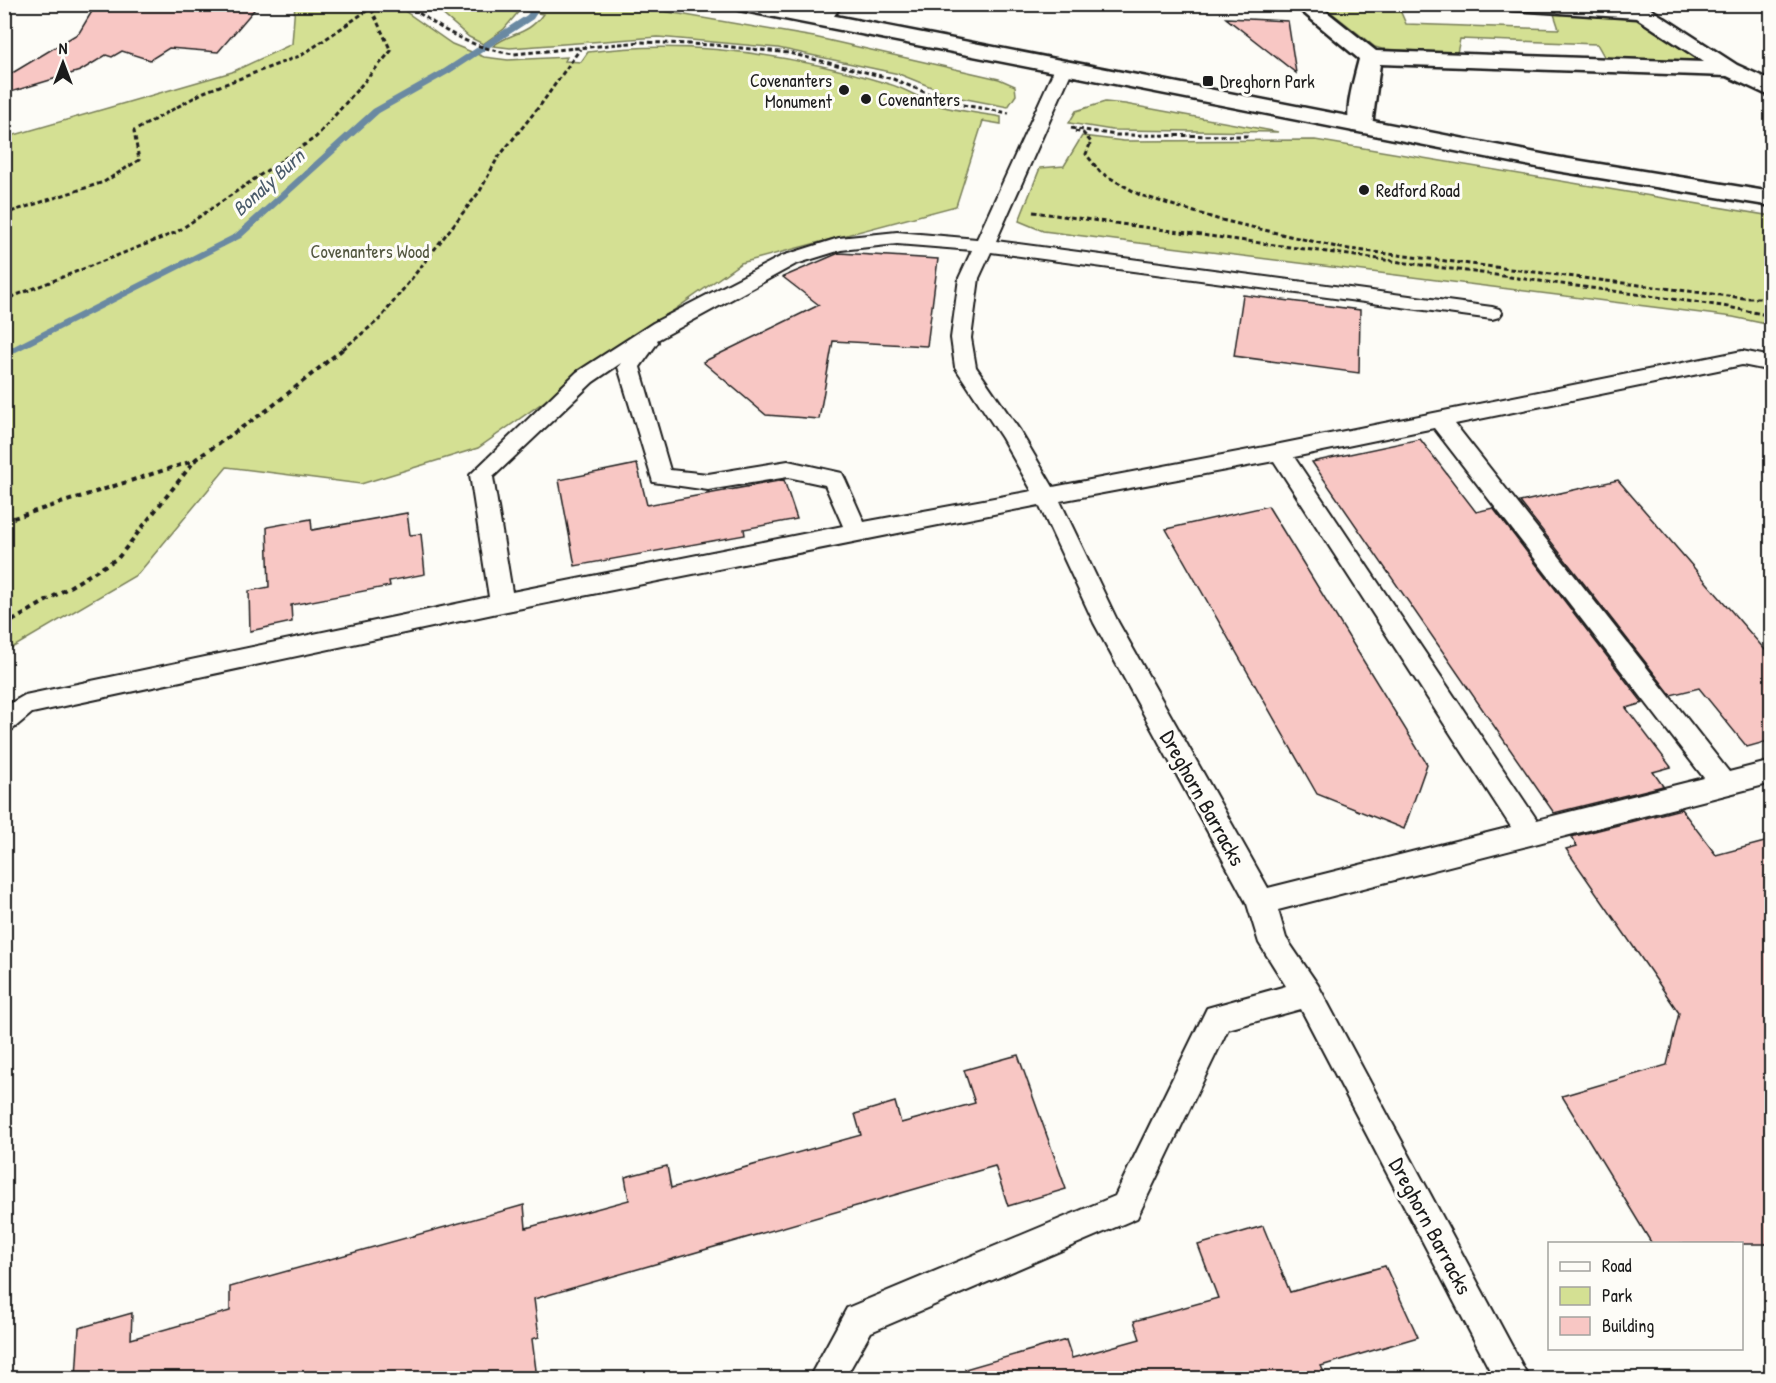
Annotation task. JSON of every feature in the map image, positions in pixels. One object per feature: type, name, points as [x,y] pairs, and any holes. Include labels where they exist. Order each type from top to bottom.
[{"type":"main road","points":[[739,4],[827,12],[1064,68],[1557,164],[1772,199]]},
{"type":"main road","points":[[1303,4],[1370,57],[1772,72]]},
{"type":"main road","points":[[1512,4],[1642,12],[1731,70],[1772,90]]},
{"type":"main road","points":[[1360,126],[1360,111],[1370,57]]},
{"type":"lane","name":"Dreghorn Barracks","points":[[1064,68],[1048,122],[1000,208],[969,278],[962,338],[966,367],[1012,436],[1046,495],[1106,623],[1261,902],[1273,943],[1308,994],[1512,1378]]},
{"type":"lane","points":[[502,603],[481,475],[585,377],[660,328],[789,260],[839,243],[897,238],[983,245],[1492,313]]},
{"type":"lane","points":[[660,328],[628,367],[661,477],[708,482],[788,469],[834,479],[857,532]]},
{"type":"lane","points":[[4,723],[25,705],[502,603],[1046,495],[1280,452],[1742,358],[1772,364]]},
{"type":"lane","points":[[1440,420],[1724,785]]},
{"type":"lane","points":[[1280,452],[1531,834]]},
{"type":"lane","points":[[1261,902],[1772,772]]},
{"type":"lane","points":[[826,1378],[859,1320],[1126,1207],[1218,1018],[1308,994]]},
{"type":"path","points":[[407,4],[441,31],[473,47],[514,54],[641,42],[713,45],[789,53],[893,79],[951,102],[1116,135],[1255,136]]},
{"type":"path","points":[[4,214],[104,182],[139,160],[134,131],[204,92],[302,55],[370,6],[391,51],[362,88],[316,137],[177,232],[4,300]]},
{"type":"path","points":[[4,521],[196,459],[270,408],[380,319],[480,191],[497,159],[542,103],[581,48]]},
{"type":"path","points":[[1048,122],[1083,133],[1091,142],[1086,154],[1100,172],[1140,195],[1228,222],[1341,248],[1744,297],[1772,298]]},
{"type":"path","points":[[1000,208],[1723,306],[1772,316]]},
{"type":"path","points":[[4,626],[118,558],[196,459]]},
{"type":"green space","name":"Covenanters Wood","points":[[295,4],[396,5],[452,44],[484,57],[508,60],[567,57],[565,61],[581,62],[588,52],[664,47],[777,57],[852,73],[889,84],[934,104],[1001,117],[1001,124],[983,121],[956,206],[741,263],[478,448],[361,484],[227,467],[138,574],[5,652],[4,138],[232,72],[292,44]]},
{"type":"green space","points":[[432,5],[627,5],[814,37],[999,79],[1015,86],[1016,95],[1008,107],[956,97],[899,74],[778,48],[658,37],[510,48],[493,46],[525,30],[543,14],[520,10],[504,29],[483,44],[469,37]]},
{"type":"green space","points":[[1333,5],[1399,8],[1406,24],[1559,29],[1554,14],[1639,17],[1707,59],[1701,63],[1605,58],[1597,44],[1460,39],[1457,53],[1382,49],[1375,47],[1327,9]]},
{"type":"green space","points":[[1105,102],[1278,132],[1112,130],[1069,123],[1076,111]]},
{"type":"green space","points":[[1082,136],[1124,141],[1315,140],[1771,216],[1771,325],[1733,317],[1043,231],[1019,221],[1040,168],[1064,166]]},
{"type":"building","points":[[153,4],[259,4],[218,52],[169,48],[150,60],[122,51],[112,57],[106,55],[80,71],[4,94],[4,78],[79,33],[94,8],[152,7]]},
{"type":"building","points":[[1226,18],[1288,21],[1296,73]]},
{"type":"building","points":[[839,253],[938,259],[927,346],[833,341],[819,419],[766,415],[703,362],[819,305],[783,277]]},
{"type":"building","points":[[1243,295],[1360,310],[1359,373],[1234,356]]},
{"type":"building","points":[[1420,439],[1476,512],[1493,508],[1643,703],[1626,708],[1671,767],[1653,772],[1663,786],[1554,813],[1312,462]]},
{"type":"building","points":[[637,464],[647,505],[784,480],[797,519],[744,529],[745,535],[575,566],[559,480]]},
{"type":"building","points":[[1618,480],[1772,658],[1772,740],[1747,747],[1699,688],[1671,695],[1520,502]]},
{"type":"building","points":[[1268,506],[1427,764],[1404,829],[1317,794],[1166,529]]},
{"type":"building","points":[[407,513],[410,535],[421,534],[425,574],[389,581],[390,586],[291,605],[292,622],[250,631],[249,591],[269,587],[267,527],[311,519],[312,530]]},
{"type":"building","points":[[1681,809],[1716,855],[1772,840],[1772,1244],[1651,1242],[1562,1096],[1667,1065],[1679,1013],[1566,849],[1577,846],[1571,837]]},
{"type":"building","points":[[1018,1055],[1066,1189],[1008,1206],[995,1166],[534,1299],[539,1337],[532,1339],[537,1378],[76,1378],[79,1328],[132,1313],[131,1339],[230,1311],[230,1287],[524,1205],[526,1228],[629,1200],[625,1177],[667,1166],[671,1188],[861,1135],[855,1114],[895,1102],[901,1123],[975,1103],[964,1070]]},
{"type":"building","points":[[1263,1226],[1290,1292],[1385,1266],[1418,1337],[1321,1366],[1327,1378],[966,1378],[965,1369],[1066,1340],[1072,1358],[1140,1339],[1134,1321],[1218,1298],[1198,1245]]},
{"type":"waterway","name":"Bonaly Burn","points":[[4,355],[238,236],[376,111],[447,71],[530,17],[536,8]]},
{"type":"place","name":"Dreghorn Park","points":[[1208,81]]},
{"type":"place","name":"Covenanters Monument","points":[[844,90]]},
{"type":"place","name":"Covenanters","points":[[866,99]]},
{"type":"place","name":"Redford Road","points":[[1364,190]]}]
